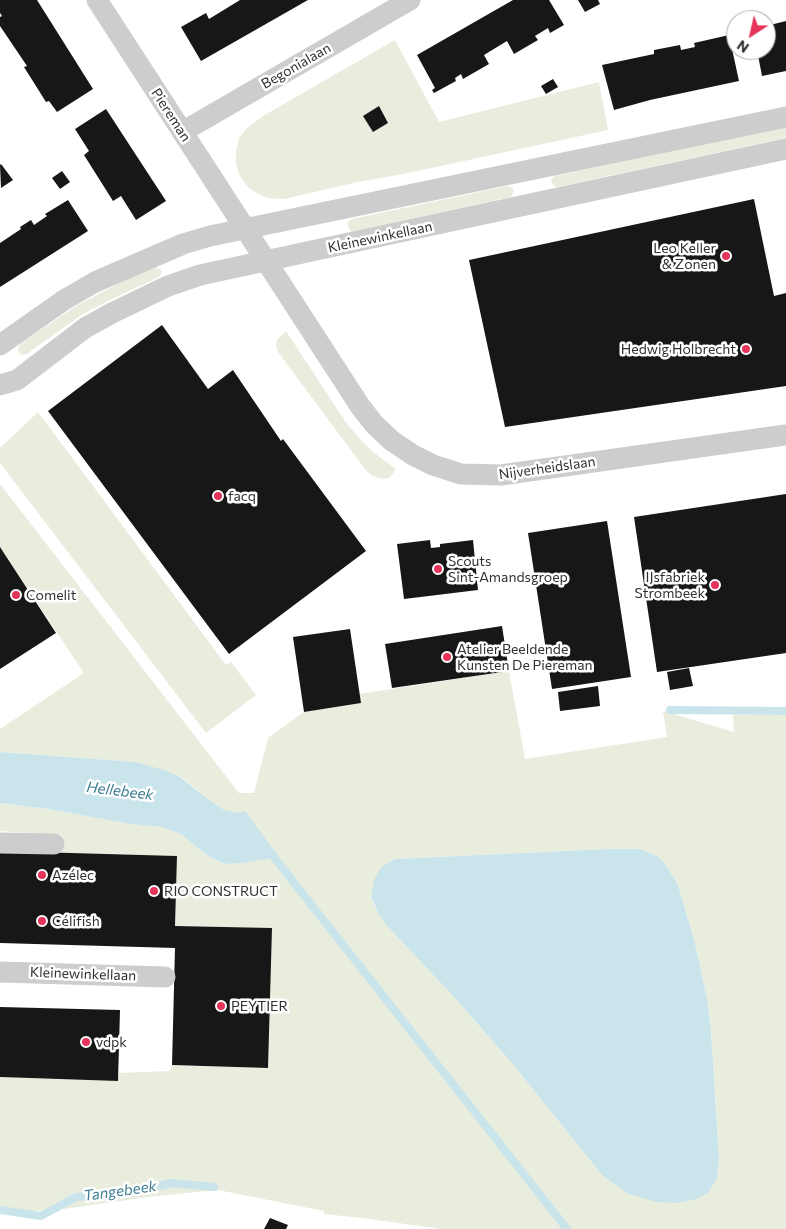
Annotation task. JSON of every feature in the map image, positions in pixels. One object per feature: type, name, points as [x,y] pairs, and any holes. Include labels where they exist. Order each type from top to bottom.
[{"type":"street","name":"Piereman","points":[[97,0],[245,229]]},
{"type":"street","name":"Begonialaan","points":[[182,132],[410,0]]},
{"type":"street","points":[[0,345],[64,300],[94,282],[183,244],[210,236],[786,117]]},
{"type":"street","name":"Kleinewinkellaan","points":[[0,385],[17,380],[85,328],[138,299],[200,275],[786,149]]},
{"type":"street","name":"Nijverheidslaan","points":[[245,229],[360,406],[374,424],[392,441],[413,456],[437,466],[461,474],[502,475],[786,435]]},
{"type":"street","points":[[0,843],[54,844]]},
{"type":"street","name":"Kleinewinkellaan","points":[[0,972],[165,977]]},
{"type":"shaded area","points":[[395,40],[439,122],[599,82],[608,130],[284,199],[267,198],[246,185],[239,174],[236,164],[236,152],[239,138],[246,129],[263,116]]},
{"type":"shaded area","points":[[786,126],[786,138],[557,187],[551,182],[555,176]]},
{"type":"shaded area","points":[[507,186],[514,190],[511,197],[355,231],[351,231],[348,227],[348,222],[352,219]]},
{"type":"shaded area","points":[[155,267],[162,272],[159,277],[83,314],[28,353],[23,355],[19,353],[18,348],[20,344],[76,306],[129,278]]},
{"type":"shaded area","points":[[286,331],[345,421],[373,452],[396,469],[390,477],[385,479],[378,478],[371,475],[365,469],[278,352],[277,340]]},
{"type":"shaded area","points":[[38,412],[226,665],[231,662],[256,695],[206,733],[0,463],[0,448]]},
{"type":"shaded area","points":[[0,484],[239,793],[254,793],[268,738],[304,712],[360,703],[359,694],[509,671],[525,759],[667,737],[663,711],[734,732],[733,715],[786,715],[786,1229],[442,1229],[324,1214],[324,1211],[218,1190],[156,1196],[56,1210],[0,1212],[0,1077],[118,1081],[119,1073],[170,1071],[172,1065],[268,1068],[271,928],[175,926],[177,856],[62,853],[61,835],[0,831],[0,803],[48,809],[131,824],[162,827],[181,834],[208,856],[225,864],[253,860],[207,798],[181,777],[136,762],[0,752],[0,729],[84,673],[0,547]],"holes":[[[640,849],[657,856],[678,885],[695,943],[707,999],[711,1031],[719,1159],[717,1178],[687,1200],[679,1203],[628,1194],[602,1175],[511,1062],[455,998],[390,929],[373,904],[386,864],[395,859]]]},
{"type":"water","name":"Hellebeek","points":[[0,752],[136,762],[167,771],[180,777],[224,810],[237,813],[245,811],[279,857],[225,864],[208,856],[181,834],[162,827],[131,824],[48,809],[0,803]]},
{"type":"water","points":[[640,849],[662,860],[678,885],[695,943],[707,999],[711,1031],[719,1159],[717,1178],[708,1193],[696,1199],[678,1203],[657,1202],[628,1194],[602,1175],[511,1062],[455,998],[390,929],[379,915],[371,896],[374,880],[380,869],[395,859]]},
{"type":"building","points":[[0,0],[37,0],[93,89],[57,112],[49,101],[46,102],[24,67],[27,66],[0,26],[0,17],[2,16],[0,13]]},
{"type":"building","points":[[240,0],[308,0],[201,61],[181,27],[206,13],[209,19]]},
{"type":"building","points":[[513,0],[549,0],[564,25],[550,33],[548,28],[535,36],[538,40],[514,54],[507,41],[484,55],[489,64],[463,79],[461,74],[455,78],[456,81],[434,93],[432,90],[435,88],[417,55]]},
{"type":"building","points":[[578,0],[598,0],[600,4],[585,12]]},
{"type":"building","points":[[786,21],[786,71],[762,76],[759,60],[776,60],[776,24]]},
{"type":"building","points":[[726,36],[726,60],[734,60],[739,81],[650,100],[614,110],[602,65],[654,54],[654,50],[680,45],[681,50],[695,47],[694,43]]},
{"type":"building","points":[[553,79],[558,87],[546,94],[541,86]]},
{"type":"building","points":[[379,106],[388,123],[373,132],[363,116]]},
{"type":"building","points":[[106,109],[166,201],[136,220],[121,196],[113,201],[84,155],[89,151],[75,129]]},
{"type":"building","points":[[0,165],[13,180],[1,188]]},
{"type":"building","points":[[62,171],[70,182],[60,189],[52,178]]},
{"type":"building","points":[[754,199],[774,296],[786,293],[786,386],[505,427],[469,260]]},
{"type":"building","points":[[68,200],[88,231],[0,287],[0,243],[31,220],[34,225],[47,216],[45,214]]},
{"type":"building","name":"facq","points":[[162,325],[208,389],[233,370],[281,441],[283,439],[366,551],[229,654],[48,411]]},
{"type":"building","name":"IJsfabriek Strombeek","points":[[786,494],[786,653],[657,672],[634,517]]},
{"type":"building","points":[[607,521],[631,677],[552,689],[528,533]]},
{"type":"building","name":"Scouts Sint-Amandsgroep","points":[[430,540],[431,548],[440,547],[440,544],[473,540],[478,590],[404,599],[397,544]]},
{"type":"building","name":"Comelit","points":[[0,547],[56,633],[0,669]]},
{"type":"building","name":"Atelier Beeldende Kunsten De Piereman","points":[[502,626],[509,671],[392,688],[385,644]]},
{"type":"building","points":[[350,629],[361,703],[304,712],[293,637]]},
{"type":"building","points":[[689,668],[693,686],[670,690],[667,672]]},
{"type":"building","points":[[598,686],[600,706],[560,711],[558,692]]},
{"type":"building","points":[[0,851],[177,856],[175,926],[272,928],[268,1068],[172,1065],[175,948],[0,943]]},
{"type":"building","points":[[0,1007],[120,1010],[118,1081],[0,1077]]},
{"type":"building","points":[[270,1218],[288,1225],[286,1229],[264,1229]]},
{"type":"waterway","points":[[670,710],[786,711]]},
{"type":"waterway","points":[[269,851],[567,1229]]},
{"type":"waterway","name":"Tangebeek","points":[[0,1210],[41,1216],[76,1197],[134,1192],[172,1183],[214,1187]]},
{"type":"place","name":"Leo Keller & Zonen","points":[[726,256]]},
{"type":"place","name":"Hedwig Holbrecht","points":[[746,349]]},
{"type":"place","name":"facq","points":[[218,496]]},
{"type":"place","name":"Scouts Sint-Amandsgroep","points":[[438,569]]},
{"type":"place","name":"IJsfabriek Strombeek","points":[[715,585]]},
{"type":"place","name":"Comelit","points":[[16,595]]},
{"type":"place","name":"Atelier Beeldende Kunsten De Piereman","points":[[447,657]]},
{"type":"place","name":"Azélec","points":[[42,875]]},
{"type":"place","name":"RIO CONSTRUCT","points":[[154,891]]},
{"type":"place","name":"Célifish","points":[[42,921]]},
{"type":"place","name":"PEYTIER","points":[[221,1006]]},
{"type":"place","name":"vdpk","points":[[86,1042]]}]
